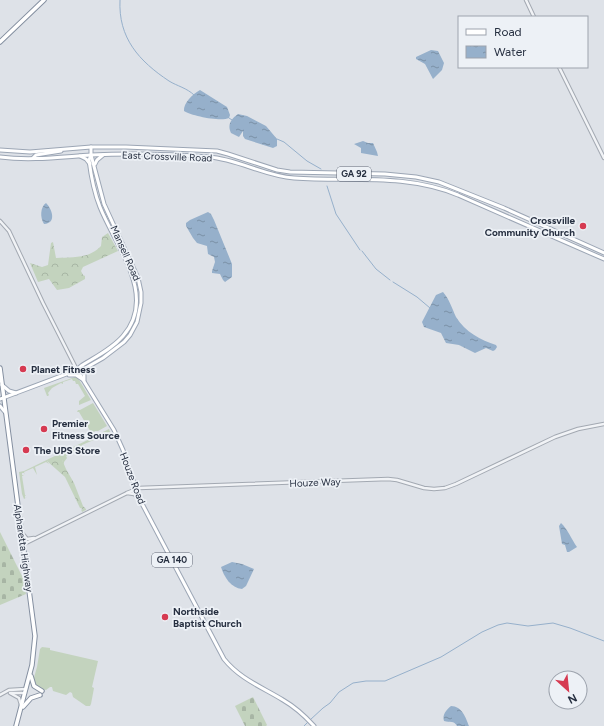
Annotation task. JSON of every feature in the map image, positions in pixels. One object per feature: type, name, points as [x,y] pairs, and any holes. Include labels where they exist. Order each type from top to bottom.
[{"type":"highway","points":[[0,42],[44,0]]},
{"type":"highway","name":"Alpharetta Highway","points":[[0,368],[2,398],[6,413],[35,637],[31,669],[22,709],[16,726]]},
{"type":"highway","points":[[22,709],[29,699],[41,693],[33,684],[31,679],[31,669]]},
{"type":"main road","name":"East Crossville Road","points":[[0,150],[30,152],[91,147],[166,148],[228,154],[277,170],[290,172],[386,174],[416,177],[439,182],[504,208],[604,253]]},
{"type":"main road","name":"Mansell Road","points":[[2,398],[77,370],[113,346],[126,334],[135,314],[137,295],[132,276],[97,200],[90,164],[91,147]]},
{"type":"main road","points":[[32,159],[36,155],[58,153],[65,150]]},
{"type":"main road","name":"East Crossville Road","points":[[0,157],[32,159],[104,154],[210,157],[227,160],[291,178],[385,180],[429,185],[444,189],[471,200],[604,259]]},
{"type":"main road","points":[[94,166],[97,160],[104,154]]},
{"type":"main road","name":"Mansell Road","points":[[77,370],[86,368],[116,350],[130,335],[139,316],[141,295],[137,274],[104,204],[91,155]]},
{"type":"main road","points":[[79,156],[84,158],[90,164]]},
{"type":"main road","points":[[84,382],[84,372],[86,368]]},
{"type":"main road","name":"Houze Road","points":[[77,370],[118,440],[139,498],[224,659],[241,676],[289,703],[314,726]]},
{"type":"main road","points":[[66,375],[76,375],[84,382]]},
{"type":"main road","points":[[2,385],[10,392],[18,393]]},
{"type":"main road","points":[[0,406],[6,413]]},
{"type":"street","points":[[526,0],[534,16]]},
{"type":"street","points":[[559,68],[604,158]]},
{"type":"street","name":"Houze Road","points":[[0,221],[9,231],[77,370]]},
{"type":"street","name":"Houze Way","points":[[24,544],[136,489],[388,479],[398,480],[424,488],[439,489],[456,484],[566,432],[604,424]]},
{"type":"street","points":[[127,493],[134,494],[139,498]]},
{"type":"street","points":[[22,533],[29,539],[40,536]]},
{"type":"street","points":[[0,695],[13,690],[26,691]]},
{"type":"street","points":[[10,693],[26,691]]},
{"type":"street","points":[[6,692],[19,698],[22,709]]},
{"type":"green space","points":[[108,233],[118,251],[83,267],[81,271],[85,276],[85,279],[69,288],[57,290],[49,279],[38,282],[30,263],[42,267],[48,265],[51,243],[53,242],[56,258],[86,255],[101,246],[102,237]]},
{"type":"green space","points":[[75,377],[78,378],[91,400],[79,405],[79,401],[85,396],[78,384],[76,384],[72,379],[52,388],[47,396],[44,388]]},
{"type":"green space","points":[[93,403],[107,426],[95,431],[92,434],[79,412],[77,412],[78,410]]},
{"type":"green space","points":[[109,429],[110,432],[100,438],[100,435],[96,437],[96,439],[82,445],[78,452],[76,450],[66,456],[67,458],[64,465],[62,460],[47,461],[49,464],[46,462],[35,467],[37,475],[33,468],[24,472],[25,475],[22,473],[24,476],[22,476],[26,495],[25,498],[27,497],[24,499],[19,472],[24,471],[100,434],[101,435],[101,433]]},
{"type":"green space","points":[[60,455],[74,483],[83,506],[86,509],[82,512],[81,509],[83,509],[80,508],[65,477],[47,461]]},
{"type":"green space","points":[[0,532],[24,580],[26,594],[0,605]]},
{"type":"green space","points":[[42,647],[98,661],[92,687],[94,688],[90,706],[86,706],[73,697],[72,693],[70,692],[66,695],[53,691],[52,687],[46,690],[37,688],[33,681],[40,649]]},
{"type":"green space","points":[[253,697],[267,725],[266,726],[245,726],[235,706]]},
{"type":"water","points":[[431,50],[438,51],[444,63],[442,70],[433,79],[425,64],[416,59],[416,57]]},
{"type":"water","points":[[200,90],[227,107],[230,115],[229,118],[206,118],[184,111],[187,102]]},
{"type":"water","points":[[238,114],[247,116],[266,126],[277,139],[277,146],[273,148],[245,139],[243,136],[243,131],[239,137],[231,133],[229,127],[230,122]]},
{"type":"water","points":[[363,141],[373,143],[378,156],[361,153],[361,148],[354,144]]},
{"type":"water","points":[[46,203],[50,209],[52,218],[51,221],[44,224],[41,213]]},
{"type":"water","points":[[208,212],[214,220],[232,264],[232,277],[225,282],[220,274],[212,273],[215,262],[214,257],[208,254],[207,246],[197,243],[186,226],[186,223],[190,220]]},
{"type":"water","points":[[443,292],[456,317],[464,327],[474,335],[496,345],[497,347],[495,350],[493,351],[486,348],[475,353],[459,345],[446,343],[441,333],[424,327],[422,322],[436,295]]},
{"type":"water","points":[[561,523],[577,547],[569,552],[567,552],[565,545],[562,544],[559,526]]},
{"type":"water","points":[[232,562],[254,569],[246,586],[242,589],[234,587],[222,571],[221,567]]},
{"type":"water","points":[[451,706],[461,710],[469,726],[457,726],[453,722],[444,721],[445,713]]},
{"type":"waterway","points":[[120,0],[120,14],[123,26],[132,47],[140,57],[158,73],[194,95]]},
{"type":"waterway","points":[[277,139],[284,142],[307,161],[321,169]]},
{"type":"waterway","points":[[327,186],[336,214],[360,250]]},
{"type":"waterway","points":[[362,251],[376,269],[390,280]]},
{"type":"waterway","points":[[393,282],[417,297],[430,308]]},
{"type":"waterway","points":[[310,720],[330,703],[339,692],[353,683],[385,681],[441,657],[482,632],[498,625],[507,623],[528,626],[553,623],[604,641]]},
{"type":"waterway","points":[[304,726],[308,722]]},
{"type":"place","name":"Crossville Community Church","points":[[583,226]]},
{"type":"place","name":"Planet Fitness","points":[[23,369]]},
{"type":"place","name":"Premier Fitness Source","points":[[44,429]]},
{"type":"place","name":"The UPS Store","points":[[26,450]]},
{"type":"place","name":"Northside Baptist Church","points":[[165,617]]}]
